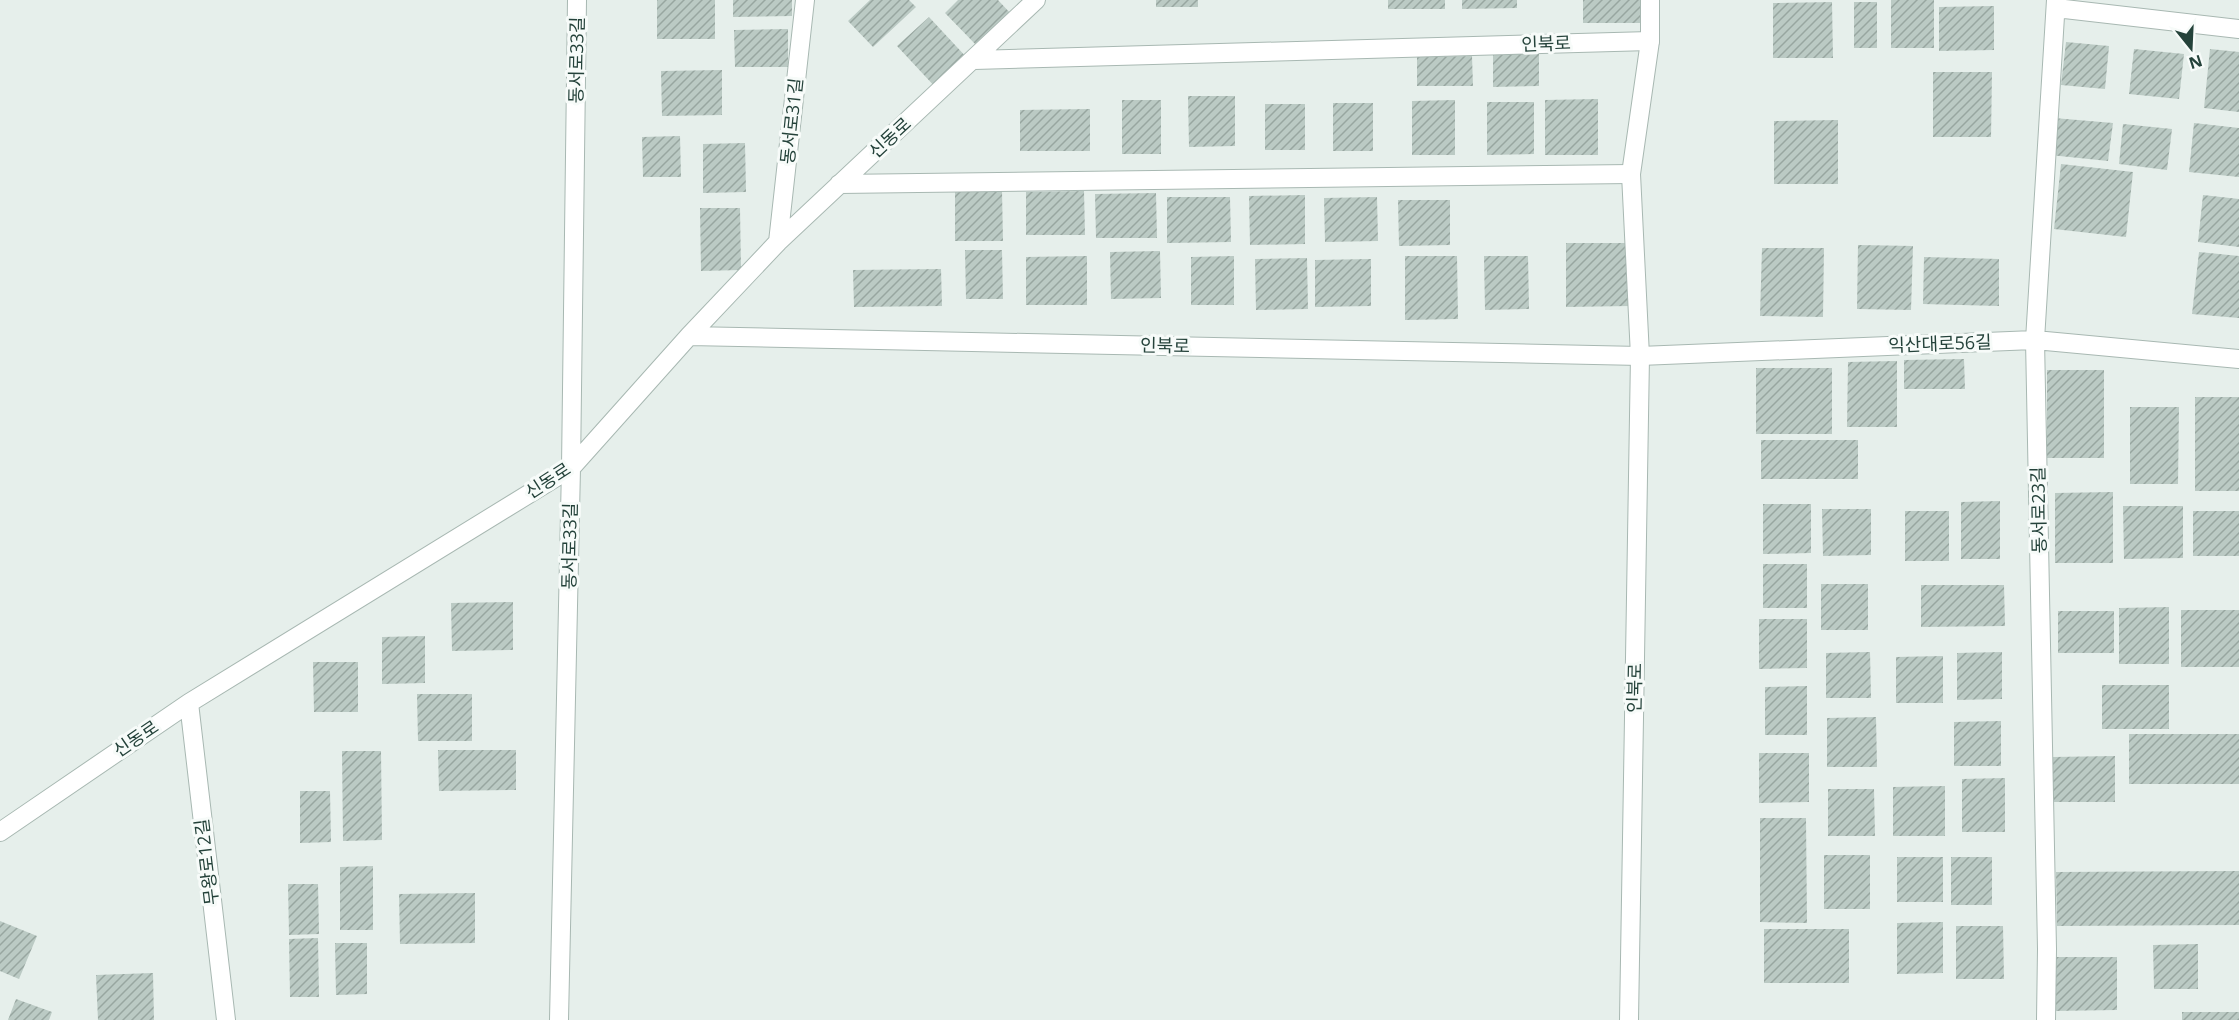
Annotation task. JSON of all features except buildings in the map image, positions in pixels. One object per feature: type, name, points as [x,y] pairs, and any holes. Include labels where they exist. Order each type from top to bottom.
[{"type":"street","name":"동서로33길","points":[[559,1020],[571,468],[577,0]]},
{"type":"street","name":"동서로31길","points":[[778,242],[806,0]]},
{"type":"street","name":"신동로","points":[[0,832],[189,703],[571,468],[689,336],[778,242],[1036,0]]},
{"type":"street","name":"인북로","points":[[1629,1020],[1640,356],[1631,174],[1650,41],[1650,0]]},
{"type":"street","points":[[2056,4],[2239,29]]},
{"type":"street","name":"동서로23길","points":[[2046,1020],[2036,340],[2056,4]]},
{"type":"street","name":"인북로","points":[[974,60],[1650,41]]},
{"type":"street","points":[[839,184],[1631,174]]},
{"type":"street","name":"인북로","points":[[689,336],[1640,356]]},
{"type":"street","name":"익산대로56길","points":[[1640,356],[2036,340],[2239,359]]},
{"type":"street","name":"무왕로12길","points":[[189,703],[226,1020]]}]
